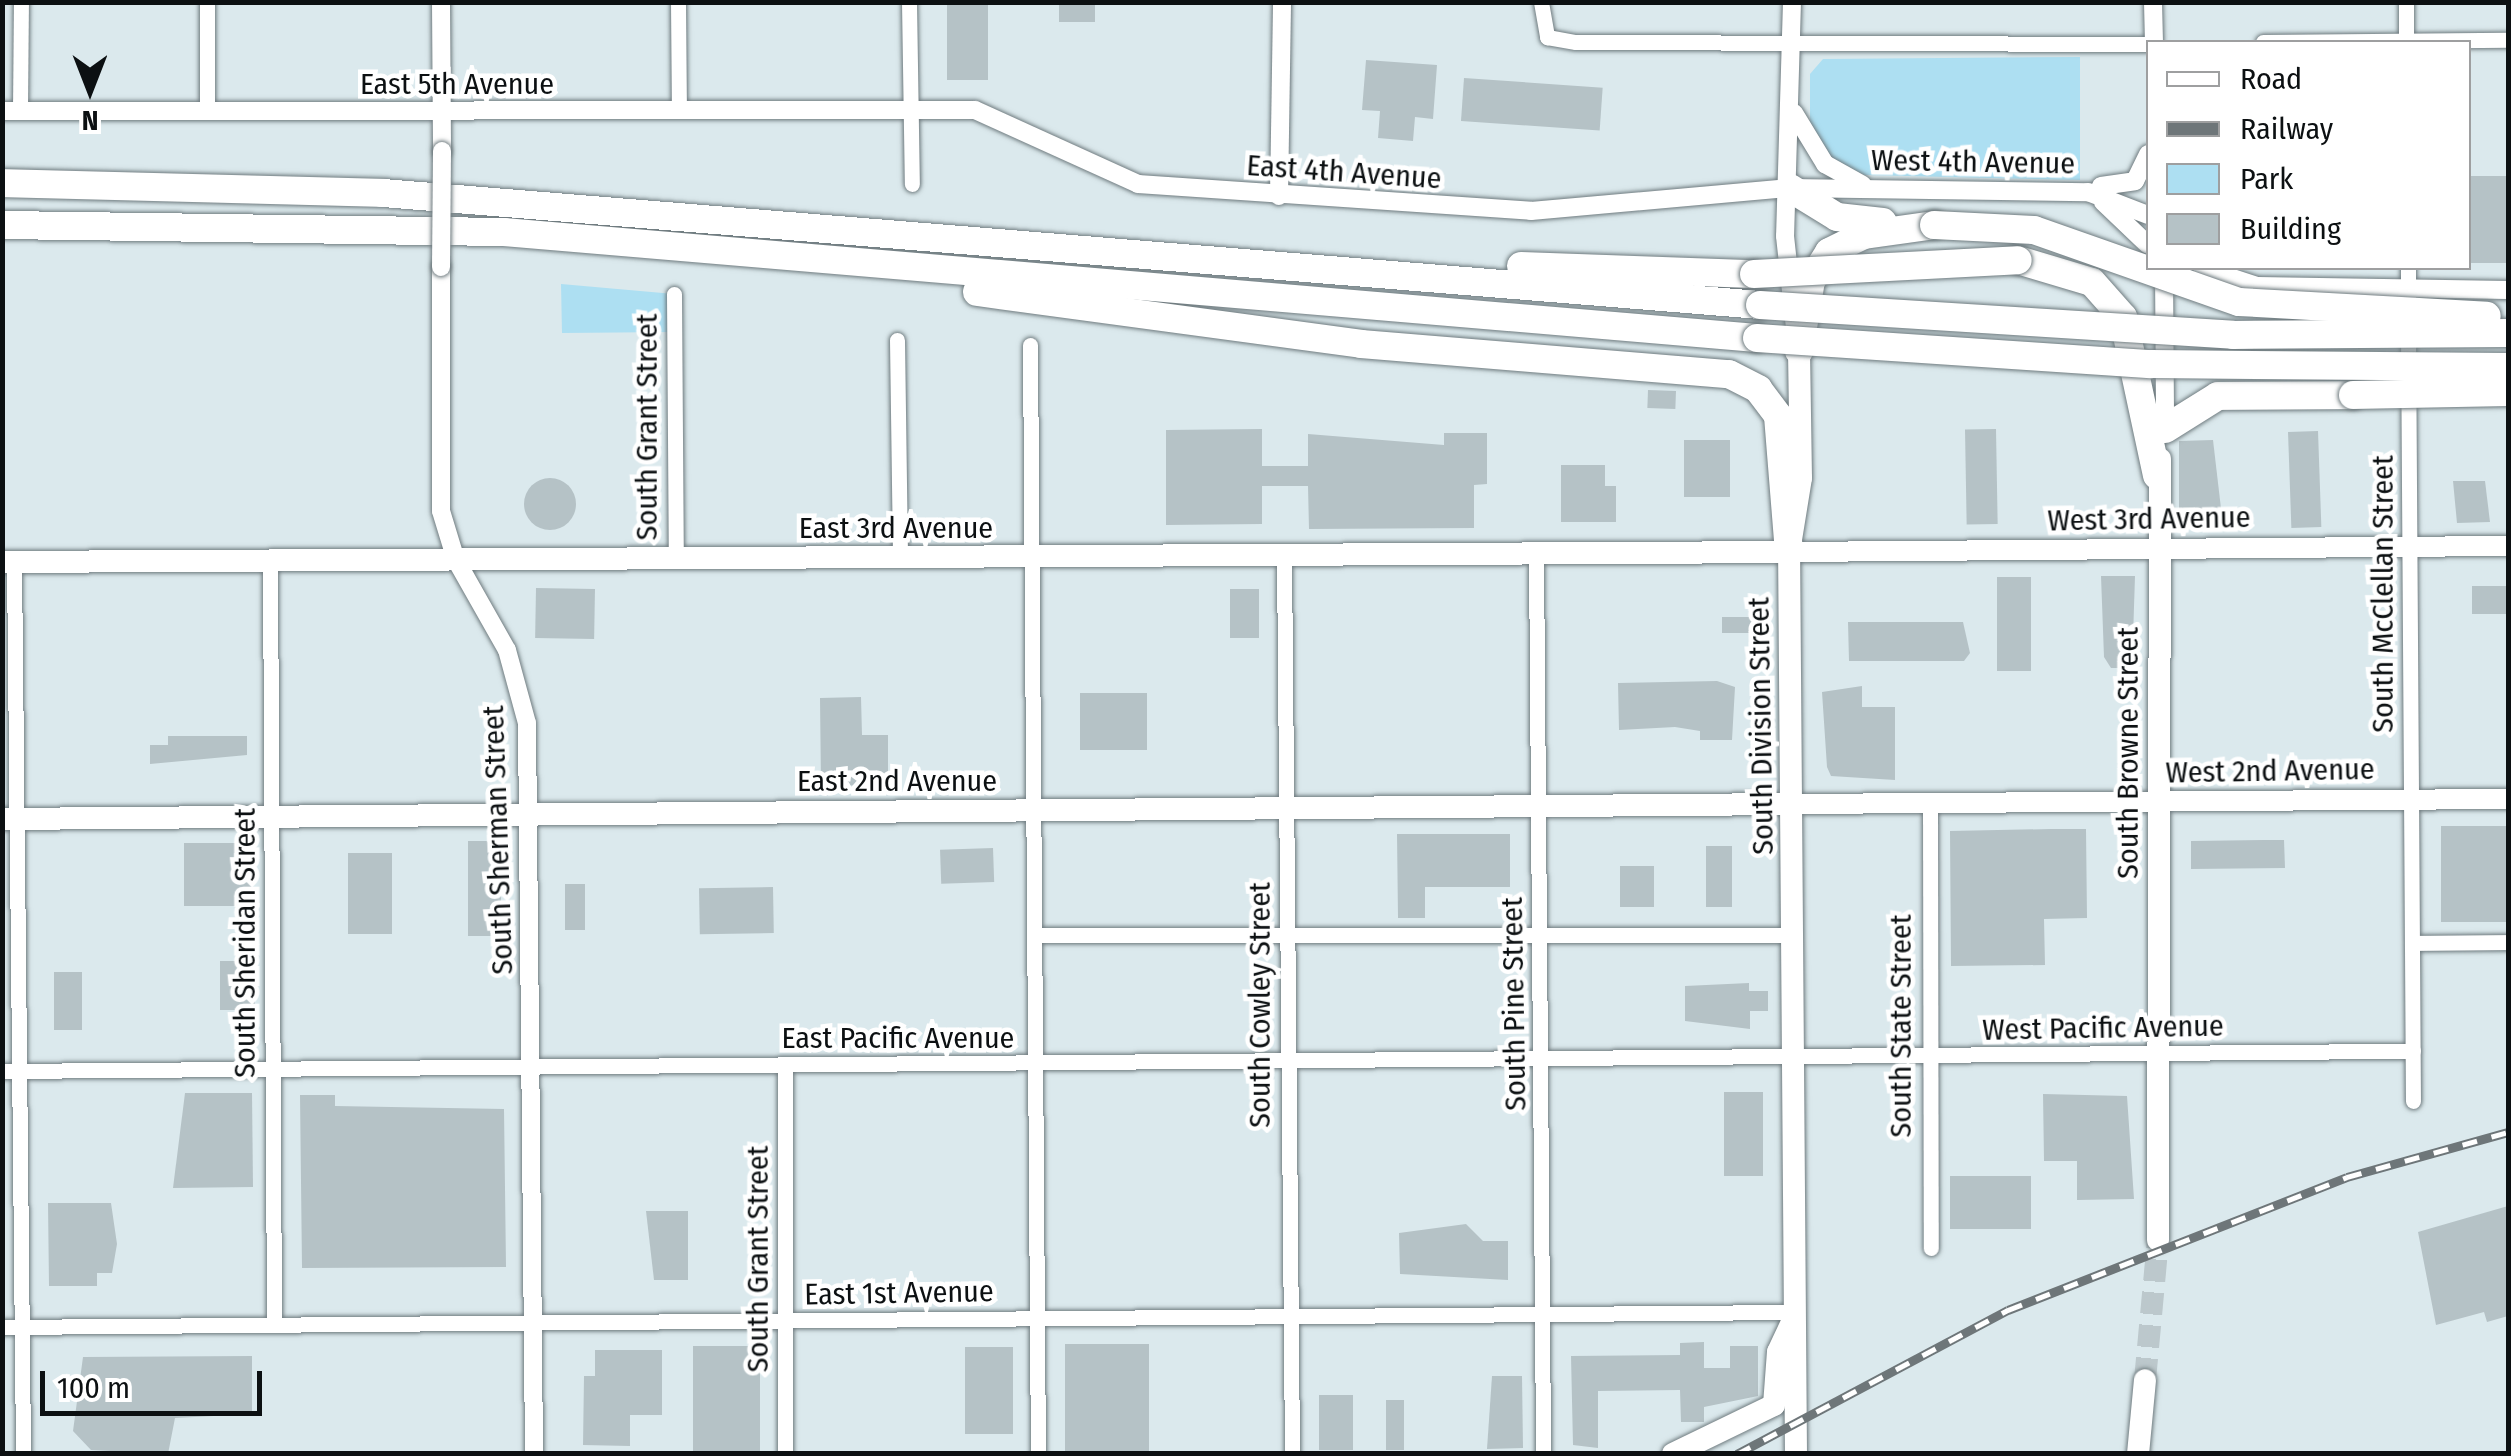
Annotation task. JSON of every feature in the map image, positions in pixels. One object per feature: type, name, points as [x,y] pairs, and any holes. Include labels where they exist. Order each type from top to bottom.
[{"type":"highway","points":[[2,183],[383,193],[1200,255],[1760,305],[2233,336],[2508,333]]},
{"type":"highway","points":[[1790,188],[1837,217],[2058,236],[2146,268]]},
{"type":"highway","points":[[2,225],[337,224],[628,243],[1757,338],[2168,364],[2508,366]]},
{"type":"highway","points":[[1800,351],[1811,281],[1829,252],[1864,235],[1934,226]]},
{"type":"highway","points":[[628,243],[1361,344],[1715,370],[1758,389],[1778,416],[1789,552]]},
{"type":"highway","points":[[1200,255],[1754,274],[2018,260],[2092,282],[2124,317],[2158,475]]},
{"type":"highway","points":[[2151,270],[2239,302],[2508,317]]},
{"type":"highway","points":[[2166,429],[2218,396],[2508,392]]},
{"type":"main road","name":"South Division Street","points":[[1796,1454],[1789,552],[1802,478],[1800,351]]},
{"type":"main road","name":"South Browne Street","points":[[2158,1240],[2158,475],[2166,429]]},
{"type":"main road","name":"West 3rd Avenue","points":[[1789,552],[2508,546]]},
{"type":"main road","name":"East 3rd Avenue","points":[[8,562],[1789,552]]},
{"type":"main road","name":"West 2nd Avenue","points":[[1792,804],[2508,799]]},
{"type":"main road","name":"East 2nd Avenue","points":[[10,819],[1792,804]]},
{"type":"main road","points":[[1674,1454],[1774,1405],[1778,1352],[1796,1312]]},
{"type":"main road","points":[[2138,1454],[2145,1380]]},
{"type":"street","points":[[11,111],[21,2]]},
{"type":"street","points":[[207,2],[207,110]]},
{"type":"street","name":"South Sherman Street","points":[[441,2],[442,511],[456,560],[521,686],[528,816],[534,1454]]},
{"type":"street","points":[[678,2],[679,111]]},
{"type":"street","points":[[910,2],[912,184]]},
{"type":"street","points":[[1280,196],[1282,2]]},
{"type":"street","points":[[1541,2],[1542,31],[1576,42],[2146,43]]},
{"type":"street","name":"South Division Street","points":[[1792,2],[1788,326],[1800,351]]},
{"type":"street","points":[[2151,40],[2154,2]]},
{"type":"street","points":[[2406,2],[2406,40]]},
{"type":"street","points":[[2471,41],[2508,40]]},
{"type":"street","points":[[1791,107],[1825,164],[1868,187]]},
{"type":"street","name":"East 5th Avenue","points":[[11,111],[911,109]]},
{"type":"street","name":"East 4th Avenue","points":[[911,109],[1002,119],[1138,184],[1531,211],[1790,188]]},
{"type":"street","points":[[2061,192],[2128,184],[2146,157]]},
{"type":"street","name":"West 4th Avenue","points":[[1790,188],[2104,193],[2146,214]]},
{"type":"street","points":[[2061,192],[2123,212],[2146,242]]},
{"type":"street","points":[[2156,270],[2166,310]]},
{"type":"street","name":"South Browne Street","points":[[2164,270],[2166,429]]},
{"type":"street","points":[[2208,270],[2257,286],[2508,290]]},
{"type":"street","name":"South McClellan Street","points":[[2408,270],[2413,1100]]},
{"type":"street","name":"South Grant Street","points":[[674,294],[676,558]]},
{"type":"street","points":[[897,340],[900,557]]},
{"type":"street","points":[[1030,344],[1038,1454]]},
{"type":"street","name":"South Pine Street","points":[[1536,554],[1543,1454]]},
{"type":"street","name":"South Cowley Street","points":[[1284,556],[1292,1454]]},
{"type":"street","name":"South Sheridan Street","points":[[270,561],[274,1325]]},
{"type":"street","points":[[8,562],[11,1071],[23,1327],[23,1454]]},
{"type":"street","name":"South State Street","points":[[1930,804],[1927,1058],[1931,1248]]},
{"type":"street","points":[[1034,935],[1793,935]]},
{"type":"street","points":[[2413,942],[2508,942]]},
{"type":"street","name":"West Pacific Avenue","points":[[1794,1060],[2413,1051]]},
{"type":"street","name":"East Pacific Avenue","points":[[11,1071],[1794,1060]]},
{"type":"street","name":"South Grant Street","points":[[785,1065],[786,1454]]},
{"type":"street","name":"East 1st Avenue","points":[[2,1327],[1796,1312]]},
{"type":"green space","points":[[2080,57],[2080,180],[1865,175],[1835,164],[1810,123],[1810,74],[1823,59]]},
{"type":"green space","points":[[561,284],[674,294],[674,332],[562,333]]},
{"type":"building","points":[[947,2],[988,2],[988,80],[947,80]]},
{"type":"building","points":[[1059,2],[1095,2],[1095,22],[1059,22]]},
{"type":"building","points":[[1366,60],[1437,65],[1433,119],[1415,117],[1413,141],[1378,138],[1380,111],[1362,110]]},
{"type":"building","points":[[1464,78],[1603,88],[1600,131],[1461,121]]},
{"type":"building","points":[[2471,176],[2508,176],[2508,263],[2471,263]]},
{"type":"building","points":[[1648,390],[1676,391],[1675,409],[1647,408]]},
{"type":"building","points":[[1262,429],[1262,466],[1308,466],[1308,434],[1444,445],[1444,433],[1487,433],[1487,484],[1474,485],[1474,528],[1309,529],[1308,486],[1262,486],[1262,524],[1166,525],[1166,430]]},
{"type":"building","points":[[1996,429],[1998,524],[1967,525],[1965,430]]},
{"type":"building","points":[[2318,431],[2321,527],[2291,528],[2288,432]]},
{"type":"building","points":[[1684,440],[1730,440],[1730,497],[1684,497]]},
{"type":"building","points":[[2213,440],[2222,517],[2179,518],[2179,441]]},
{"type":"building","points":[[1561,465],[1605,465],[1605,486],[1616,486],[1616,522],[1561,522]]},
{"type":"building","points":[[550,478],[568,486],[576,504],[568,522],[550,530],[532,522],[524,504],[532,486]]},
{"type":"building","points":[[2453,481],[2485,481],[2490,522],[2457,523]]},
{"type":"building","points":[[2101,576],[2135,576],[2132,668],[2111,668],[2104,657]]},
{"type":"building","points":[[1997,577],[2031,577],[2031,671],[1997,671]]},
{"type":"building","points":[[2472,586],[2508,586],[2508,614],[2472,614]]},
{"type":"building","points":[[536,588],[595,589],[594,639],[535,638]]},
{"type":"building","points":[[1230,589],[1259,589],[1259,638],[1230,638]]},
{"type":"building","points":[[1722,617],[1767,617],[1767,633],[1722,633]]},
{"type":"building","points":[[1848,622],[1963,622],[1970,653],[1964,661],[1849,661]]},
{"type":"building","points":[[1717,681],[1735,687],[1732,740],[1700,740],[1700,731],[1675,727],[1619,730],[1618,683]]},
{"type":"building","points":[[1862,686],[1862,707],[1895,707],[1895,780],[1831,776],[1827,767],[1822,692]]},
{"type":"building","points":[[1080,693],[1147,693],[1147,750],[1080,750]]},
{"type":"building","points":[[861,697],[862,735],[888,735],[888,785],[821,786],[820,698]]},
{"type":"building","points":[[168,736],[247,736],[247,755],[150,764],[150,745],[168,745]]},
{"type":"building","points":[[2441,826],[2508,826],[2508,922],[2441,922]]},
{"type":"building","points":[[2086,829],[2087,918],[2044,919],[2045,965],[1951,966],[1950,831]]},
{"type":"building","points":[[1397,834],[1510,834],[1510,887],[1425,887],[1425,918],[1398,918]]},
{"type":"building","points":[[2284,840],[2285,868],[2191,869],[2191,841]]},
{"type":"building","points":[[468,841],[501,841],[501,936],[468,936]]},
{"type":"building","points":[[184,843],[252,843],[252,906],[184,906]]},
{"type":"building","points":[[1706,846],[1732,846],[1732,907],[1706,907]]},
{"type":"building","points":[[993,848],[994,882],[941,884],[940,850]]},
{"type":"building","points":[[348,853],[392,853],[392,934],[348,934]]},
{"type":"building","points":[[1620,866],[1654,866],[1654,907],[1620,907]]},
{"type":"building","points":[[565,884],[585,884],[585,930],[565,930]]},
{"type":"building","points":[[773,887],[774,933],[700,934],[699,888]]},
{"type":"building","points":[[220,961],[255,961],[255,1010],[220,1010]]},
{"type":"building","points":[[54,972],[82,972],[82,1030],[54,1030]]},
{"type":"building","points":[[1749,983],[1749,991],[1768,991],[1768,1011],[1750,1011],[1750,1029],[1685,1021],[1685,986]]},
{"type":"building","points":[[1724,1092],[1763,1092],[1763,1176],[1724,1176]]},
{"type":"building","points":[[185,1093],[252,1093],[253,1187],[173,1188]]},
{"type":"building","points":[[2043,1094],[2127,1096],[2134,1199],[2077,1200],[2077,1161],[2044,1161]]},
{"type":"building","points":[[300,1095],[335,1095],[335,1106],[504,1109],[506,1267],[302,1268]]},
{"type":"building","points":[[1950,1176],[2031,1176],[2031,1229],[1950,1229]]},
{"type":"building","points":[[48,1203],[111,1203],[117,1244],[112,1273],[97,1273],[97,1286],[49,1286]]},
{"type":"building","points":[[2508,1206],[2508,1316],[2487,1322],[2484,1312],[2436,1325],[2418,1232]]},
{"type":"building","points":[[646,1211],[688,1211],[688,1280],[654,1280]]},
{"type":"building","points":[[1466,1224],[1483,1241],[1508,1241],[1508,1280],[1400,1274],[1399,1233]]},
{"type":"building","points":[[1704,1342],[1704,1368],[1730,1368],[1730,1346],[1758,1346],[1758,1396],[1704,1407],[1704,1422],[1681,1422],[1680,1390],[1598,1391],[1598,1448],[1573,1445],[1571,1356],[1680,1355],[1680,1343]]},
{"type":"building","points":[[1065,1344],[1149,1344],[1149,1452],[1065,1452]]},
{"type":"building","points":[[693,1346],[760,1346],[760,1454],[693,1454]]},
{"type":"building","points":[[965,1347],[1013,1347],[1013,1434],[965,1434]]},
{"type":"building","points":[[595,1350],[662,1350],[662,1415],[630,1415],[630,1446],[583,1445],[584,1376],[595,1376]]},
{"type":"building","points":[[252,1356],[252,1414],[175,1418],[168,1454],[91,1450],[73,1431],[83,1357]]},
{"type":"building","points":[[1492,1376],[1522,1376],[1523,1448],[1487,1449]]},
{"type":"building","points":[[1319,1395],[1353,1395],[1353,1450],[1319,1450]]},
{"type":"building","points":[[1386,1400],[1404,1400],[1404,1450],[1386,1450]]},
{"type":"tunnel","points":[[2145,1380],[2158,1240]]},
{"type":"railway","points":[[1737,1454],[2008,1310],[2347,1177],[2508,1132]]}]
